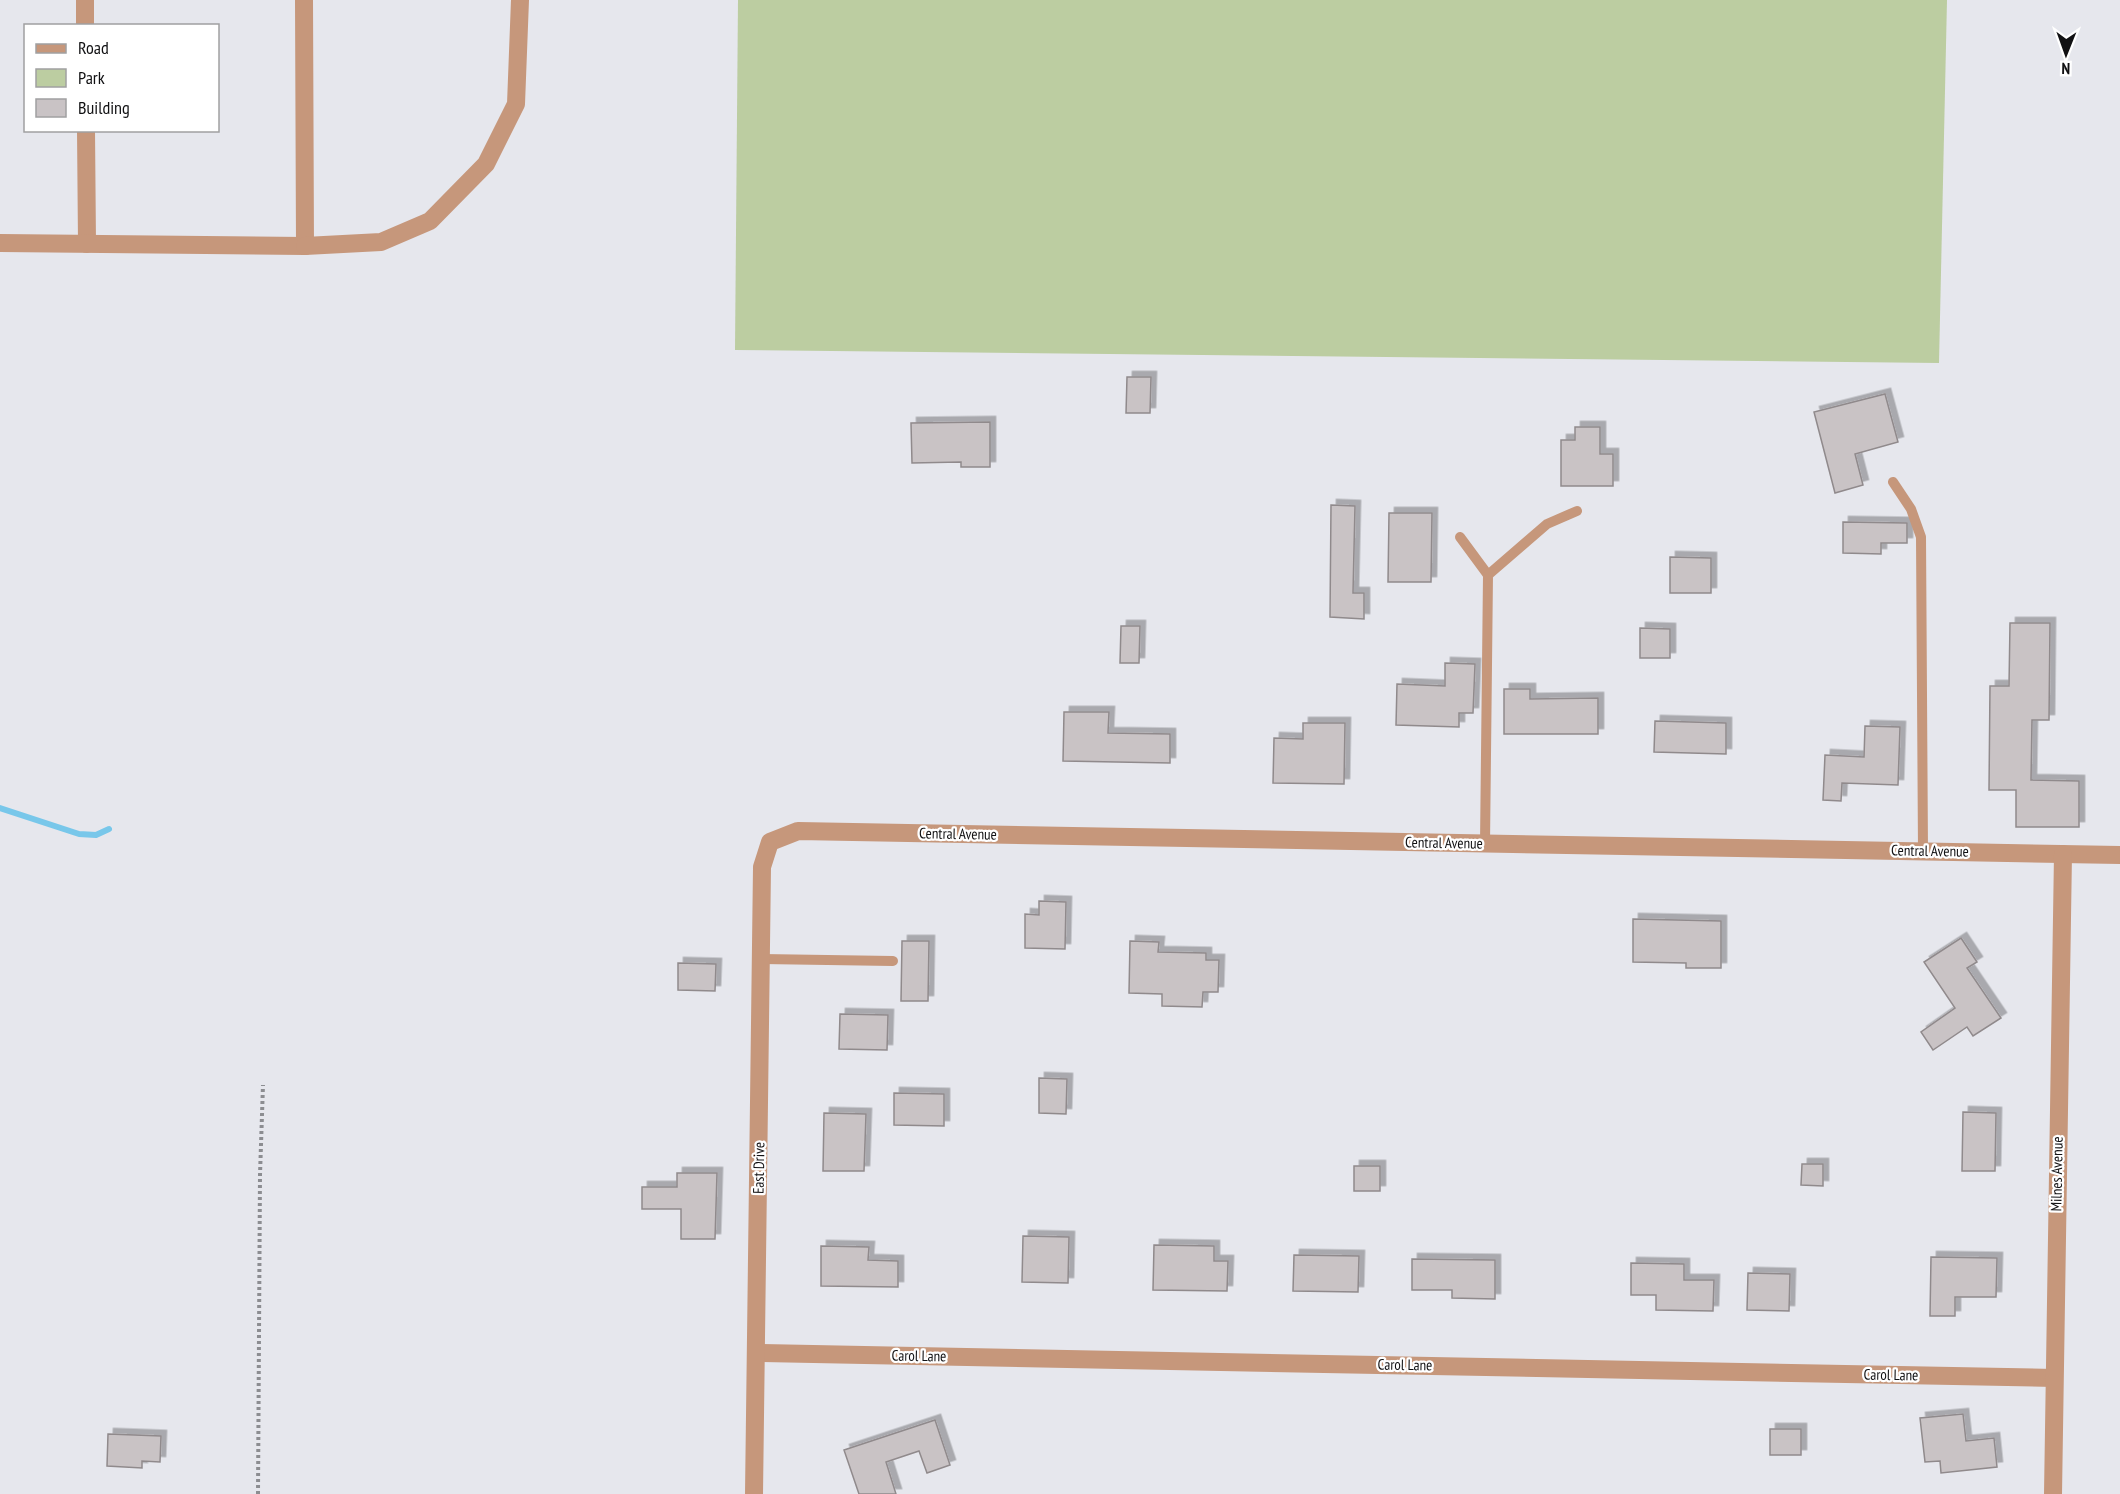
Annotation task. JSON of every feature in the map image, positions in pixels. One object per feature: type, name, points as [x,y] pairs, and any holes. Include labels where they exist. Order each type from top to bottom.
[{"type":"street","points":[[85,0],[85,24]]},
{"type":"street","points":[[304,0],[305,246]]},
{"type":"street","points":[[0,243],[305,246],[381,242],[430,221],[486,164],[516,104],[520,0]]},
{"type":"street","points":[[86,132],[87,244]]},
{"type":"street","name":"Central Avenue","points":[[771,842],[798,831],[2120,855]]},
{"type":"street","name":"East Drive","points":[[754,1494],[762,867],[771,842]]},
{"type":"street","name":"Milnes Avenue","points":[[2053,1494],[2063,854]]},
{"type":"street","name":"Carol Lane","points":[[757,1353],[2054,1378]]},
{"type":"lane","points":[[1893,482],[1911,509],[1921,537],[1923,851]]},
{"type":"lane","points":[[1488,575],[1548,524],[1577,511]]},
{"type":"lane","points":[[1461,537],[1488,575],[1485,844]]},
{"type":"lane","points":[[761,959],[893,961]]},
{"type":"path","points":[[258,1494],[263,1085]]},
{"type":"green space","points":[[738,0],[1947,0],[1939,363],[735,350]]},
{"type":"building","points":[[1127,377],[1151,377],[1150,413],[1126,413]]},
{"type":"building","points":[[1885,394],[1898,442],[1855,454],[1863,485],[1835,493],[1814,412]]},
{"type":"building","points":[[990,422],[990,467],[961,467],[961,462],[912,463],[911,423]]},
{"type":"building","points":[[1575,427],[1600,427],[1600,454],[1613,454],[1613,486],[1561,486],[1561,440],[1575,440]]},
{"type":"building","points":[[1331,505],[1355,506],[1353,593],[1364,593],[1364,619],[1330,617]]},
{"type":"building","points":[[1389,513],[1432,513],[1431,582],[1388,582]]},
{"type":"building","points":[[1843,522],[1907,523],[1907,543],[1881,543],[1881,554],[1843,553]]},
{"type":"building","points":[[1670,557],[1711,558],[1711,593],[1670,593]]},
{"type":"building","points":[[2010,623],[2050,623],[2049,720],[2032,720],[2031,780],[2079,781],[2079,827],[2016,827],[2016,790],[1989,790],[1990,686],[2009,686]]},
{"type":"building","points":[[1121,626],[1140,626],[1139,663],[1120,663]]},
{"type":"building","points":[[1640,628],[1670,629],[1670,658],[1640,658]]},
{"type":"building","points":[[1445,663],[1475,664],[1473,713],[1459,713],[1459,727],[1396,725],[1397,684],[1445,686]]},
{"type":"building","points":[[1504,689],[1530,689],[1530,699],[1598,698],[1598,734],[1504,734]]},
{"type":"building","points":[[1064,712],[1109,712],[1108,733],[1170,734],[1170,763],[1063,761]]},
{"type":"building","points":[[1655,721],[1726,723],[1726,754],[1654,752]]},
{"type":"building","points":[[1303,723],[1345,723],[1344,784],[1273,783],[1274,738],[1303,739]]},
{"type":"building","points":[[1865,726],[1900,727],[1898,785],[1842,783],[1841,801],[1823,800],[1825,755],[1864,757]]},
{"type":"building","points":[[1039,901],[1066,902],[1065,949],[1025,948],[1025,914],[1039,915]]},
{"type":"building","points":[[1633,919],[1721,921],[1721,968],[1686,968],[1686,963],[1633,962]]},
{"type":"building","points":[[1961,938],[1977,962],[1967,968],[2001,1018],[1973,1036],[1967,1027],[1933,1050],[1921,1032],[1955,1008],[1924,962]]},
{"type":"building","points":[[902,941],[929,941],[928,1001],[901,1001]]},
{"type":"building","points":[[1130,941],[1159,942],[1158,952],[1206,953],[1206,960],[1219,960],[1218,992],[1203,992],[1202,1007],[1162,1006],[1162,994],[1129,993]]},
{"type":"building","points":[[678,963],[716,964],[715,991],[678,990]]},
{"type":"building","points":[[840,1014],[888,1015],[887,1050],[839,1049]]},
{"type":"building","points":[[1039,1078],[1067,1079],[1066,1114],[1039,1113]]},
{"type":"building","points":[[894,1093],[944,1094],[944,1126],[894,1125]]},
{"type":"building","points":[[1963,1112],[1996,1113],[1995,1171],[1962,1171]]},
{"type":"building","points":[[824,1113],[866,1114],[864,1171],[823,1171]]},
{"type":"building","points":[[1802,1164],[1823,1164],[1823,1186],[1801,1185]]},
{"type":"building","points":[[1354,1166],[1380,1166],[1380,1191],[1354,1191]]},
{"type":"building","points":[[677,1173],[717,1173],[715,1239],[681,1239],[681,1209],[642,1209],[642,1187],[677,1187]]},
{"type":"building","points":[[1023,1236],[1069,1237],[1068,1283],[1022,1282]]},
{"type":"building","points":[[1154,1245],[1214,1246],[1214,1261],[1228,1261],[1227,1291],[1153,1290]]},
{"type":"building","points":[[821,1246],[869,1247],[868,1260],[898,1261],[898,1287],[821,1286]]},
{"type":"building","points":[[1294,1255],[1359,1256],[1358,1292],[1293,1291]]},
{"type":"building","points":[[1931,1257],[1997,1258],[1996,1297],[1955,1297],[1955,1316],[1930,1316]]},
{"type":"building","points":[[1412,1259],[1495,1260],[1495,1299],[1452,1298],[1452,1290],[1412,1290]]},
{"type":"building","points":[[1631,1263],[1684,1264],[1684,1280],[1714,1280],[1713,1311],[1656,1310],[1656,1295],[1631,1295]]},
{"type":"building","points":[[1748,1273],[1790,1274],[1789,1311],[1747,1310]]},
{"type":"building","points":[[1963,1414],[1966,1441],[1994,1438],[1997,1467],[1941,1473],[1940,1461],[1925,1462],[1920,1418]]},
{"type":"building","points":[[935,1420],[950,1465],[927,1473],[919,1451],[886,1462],[896,1494],[859,1494],[844,1450]]},
{"type":"building","points":[[1770,1429],[1801,1429],[1801,1455],[1770,1455]]},
{"type":"building","points":[[108,1434],[161,1436],[160,1462],[142,1461],[142,1468],[107,1466]]},
{"type":"waterway","points":[[0,808],[79,834],[96,835],[109,829]]}]
